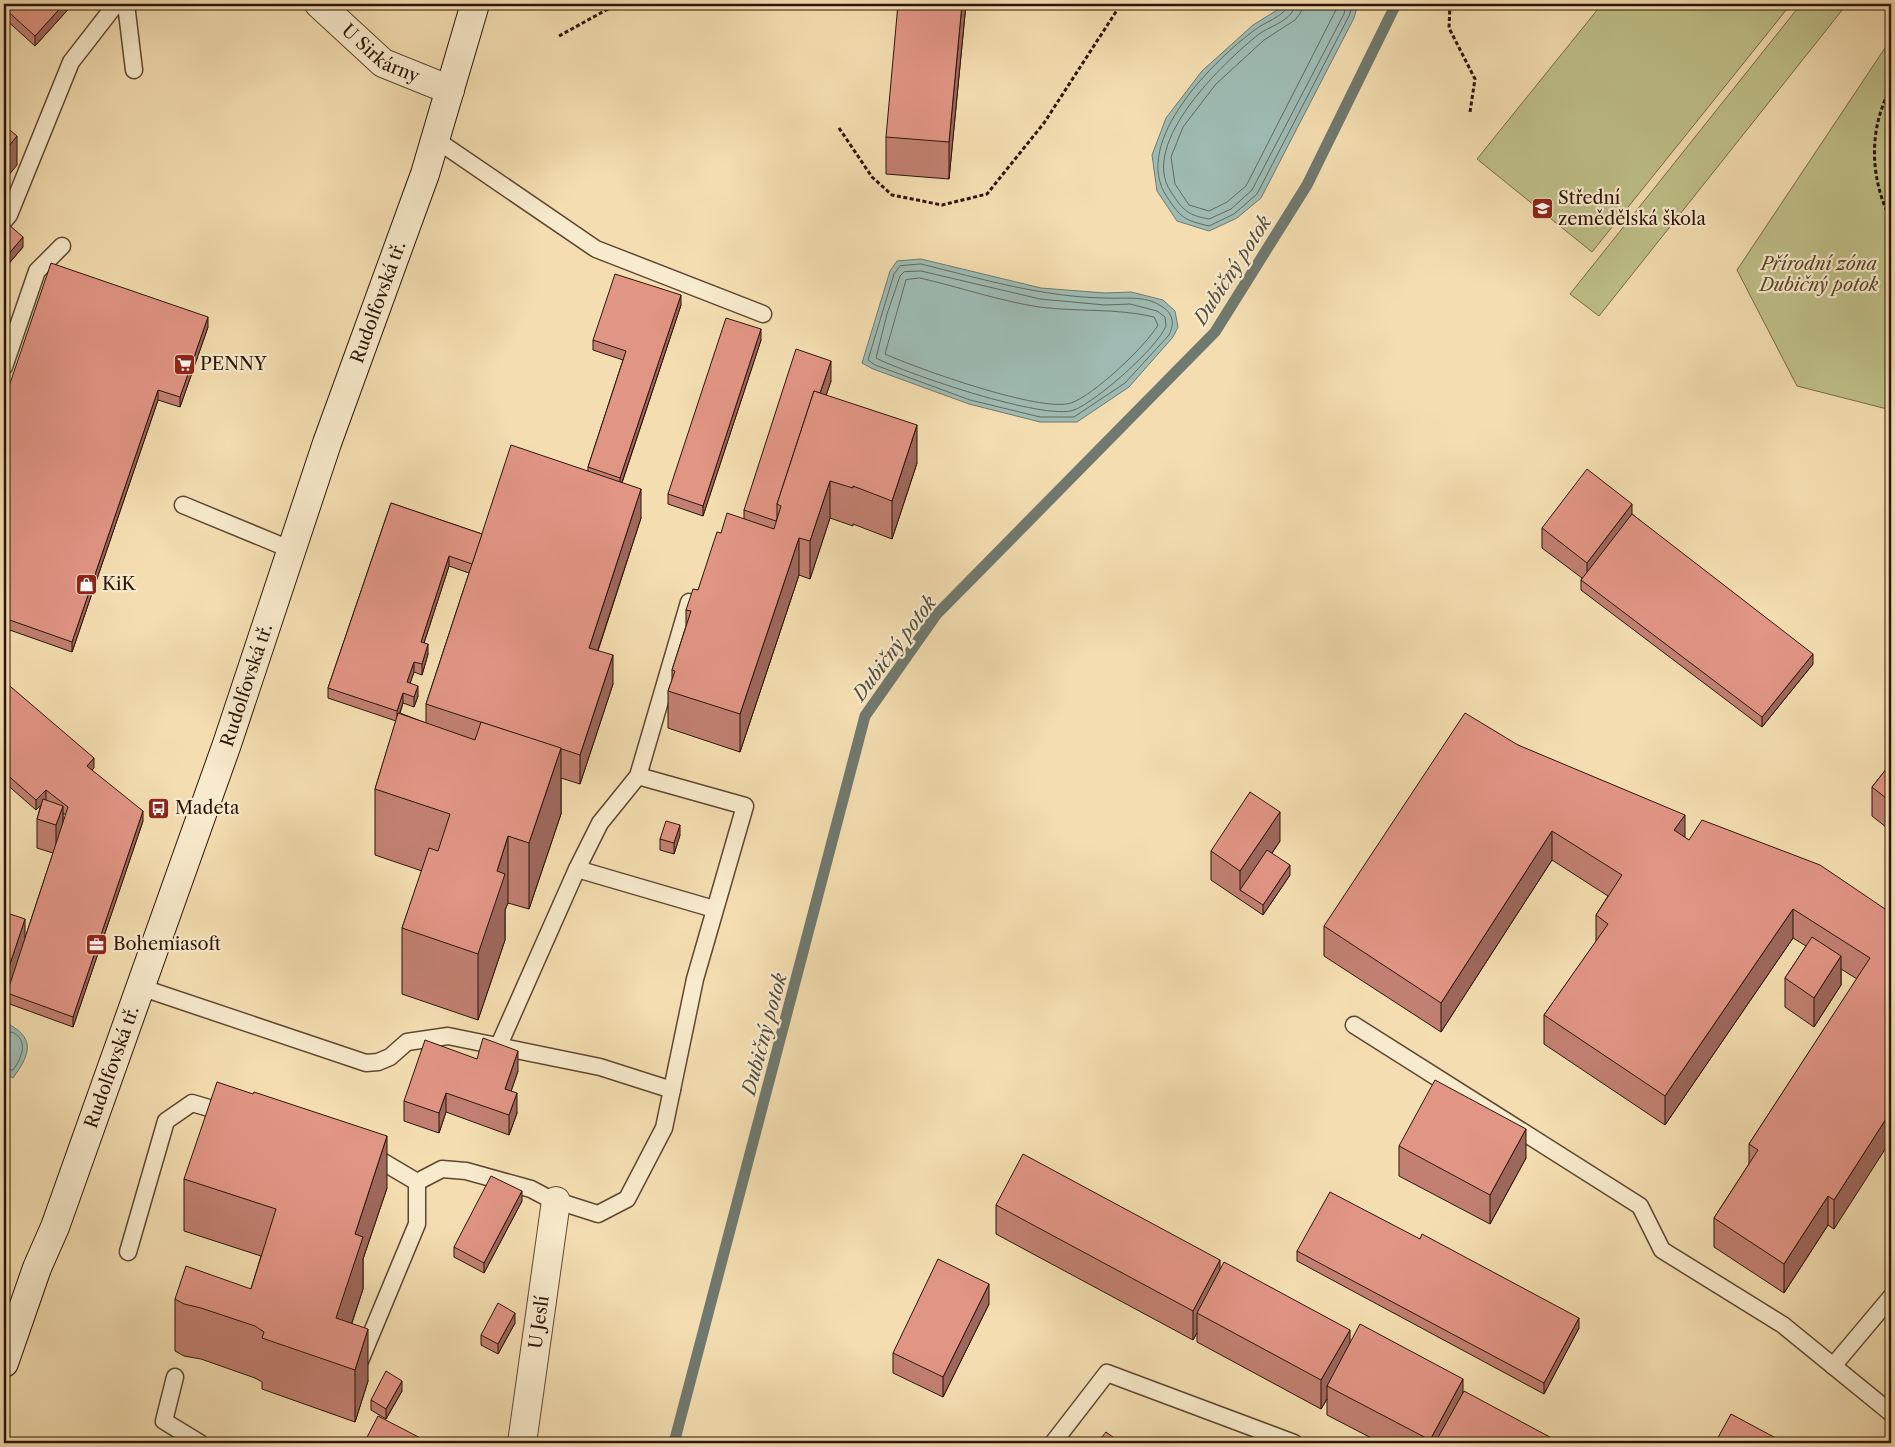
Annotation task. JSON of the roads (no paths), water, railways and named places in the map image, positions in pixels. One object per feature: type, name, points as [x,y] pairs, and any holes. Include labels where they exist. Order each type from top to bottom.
[{"type":"main road","name":"U Sirkárny","points":[[319,4],[328,15],[383,63],[450,90]]},
{"type":"main road","name":"Rudolfovská tř.","points":[[4,1363],[37,1268],[56,1226],[227,744],[330,434],[425,174],[475,4]]},
{"type":"main road","name":"U Jeslí","points":[[522,1443],[556,1201]]},
{"type":"lane","points":[[4,221],[9,215],[70,62],[116,4]]},
{"type":"lane","points":[[126,4],[134,70]]},
{"type":"lane","points":[[435,140],[596,249],[763,314]]},
{"type":"lane","points":[[4,367],[37,270],[62,246]]},
{"type":"lane","points":[[183,505],[292,550]]},
{"type":"lane","points":[[499,1045],[577,869],[600,823],[638,776],[689,602]]},
{"type":"lane","points":[[417,1182],[442,1169],[466,1170],[531,1189],[556,1201],[598,1214],[627,1199],[664,1128],[695,979],[745,806],[638,776]]},
{"type":"lane","points":[[577,869],[714,909]]},
{"type":"lane","points":[[140,987],[366,1063],[378,1062],[390,1057],[408,1042],[448,1036],[600,1067],[672,1090]]},
{"type":"lane","points":[[1354,1024],[1640,1206],[1662,1250],[1783,1325],[1891,1413]]},
{"type":"lane","points":[[128,1252],[166,1121],[192,1104],[245,1119]]},
{"type":"lane","points":[[355,1150],[374,1155],[417,1182]]},
{"type":"lane","points":[[360,1360],[417,1224],[417,1182]]},
{"type":"lane","points":[[1833,1366],[1891,1297]]},
{"type":"lane","points":[[1053,1443],[1107,1373],[1294,1443]]},
{"type":"lane","points":[[176,1377],[164,1421],[200,1443]]},
{"type":"water","points":[[1287,4],[1358,4],[1354,18],[1261,198],[1237,218],[1209,231],[1177,221],[1157,191],[1152,155],[1166,118],[1202,71],[1253,25]]},
{"type":"water","points":[[921,259],[1041,288],[1105,293],[1131,292],[1163,300],[1175,311],[1178,327],[1173,337],[1129,387],[1077,422],[1040,422],[969,404],[873,369],[862,363],[890,271],[897,261]]},
{"type":"water","points":[[10,1025],[24,1037],[27,1043],[26,1056],[13,1078],[4,1073],[4,1032]]},
{"type":"waterway","name":"Dubičný potok","points":[[674,1443],[865,716],[936,615],[1215,332],[1307,185],[1396,4]]},
{"type":"place","name":"Střední zemědělská škola","points":[[1542,208]]},
{"type":"place","name":"PENNY","points":[[184,364]]},
{"type":"place","name":"KiK","points":[[86,584]]},
{"type":"place","name":"Madeta","points":[[159,808]]},
{"type":"place","name":"Bohemiasoft","points":[[97,944]]},
{"type":"park label","name":"Přírodní zóna Dubičný potok","points":[[1819,274]]}]
